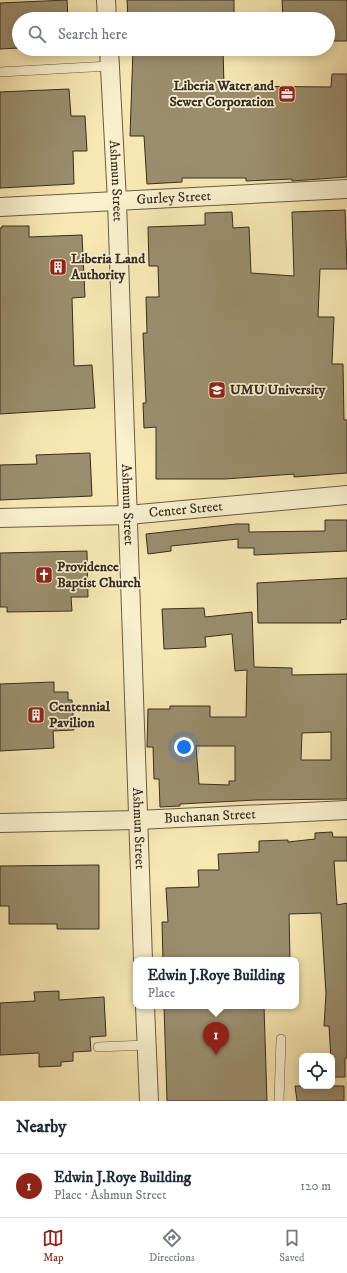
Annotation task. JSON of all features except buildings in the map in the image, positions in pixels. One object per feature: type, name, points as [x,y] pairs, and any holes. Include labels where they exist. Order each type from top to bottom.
[{"type":"street","points":[[106,0],[107,12]]},
{"type":"street","name":"Ashmun Street","points":[[109,57],[117,201],[143,957]]},
{"type":"street","name":"Gurley Street","points":[[0,207],[347,189]]},
{"type":"street","name":"Center Street","points":[[0,518],[128,515],[347,495]]},
{"type":"street","name":"Buchanan Street","points":[[0,824],[138,820],[347,810]]},
{"type":"street","points":[[145,1009],[149,1101]]},
{"type":"lane","points":[[0,72],[109,57]]},
{"type":"lane","points":[[279,1101],[281,1039]]},
{"type":"lane","points":[[98,1047],[146,1045]]},
{"type":"place","name":"Liberia Water and Sewer Corporation","points":[[287,94]]},
{"type":"place","name":"Liberia Land Authority","points":[[58,267]]},
{"type":"place","name":"UMU University","points":[[217,390]]},
{"type":"place","name":"Providence Baptist Church","points":[[44,575]]},
{"type":"place","name":"Centennial Pavilion","points":[[36,715]]},
{"type":"place","name":"Edwin J.Roye Building","points":[[216,1055]]}]
